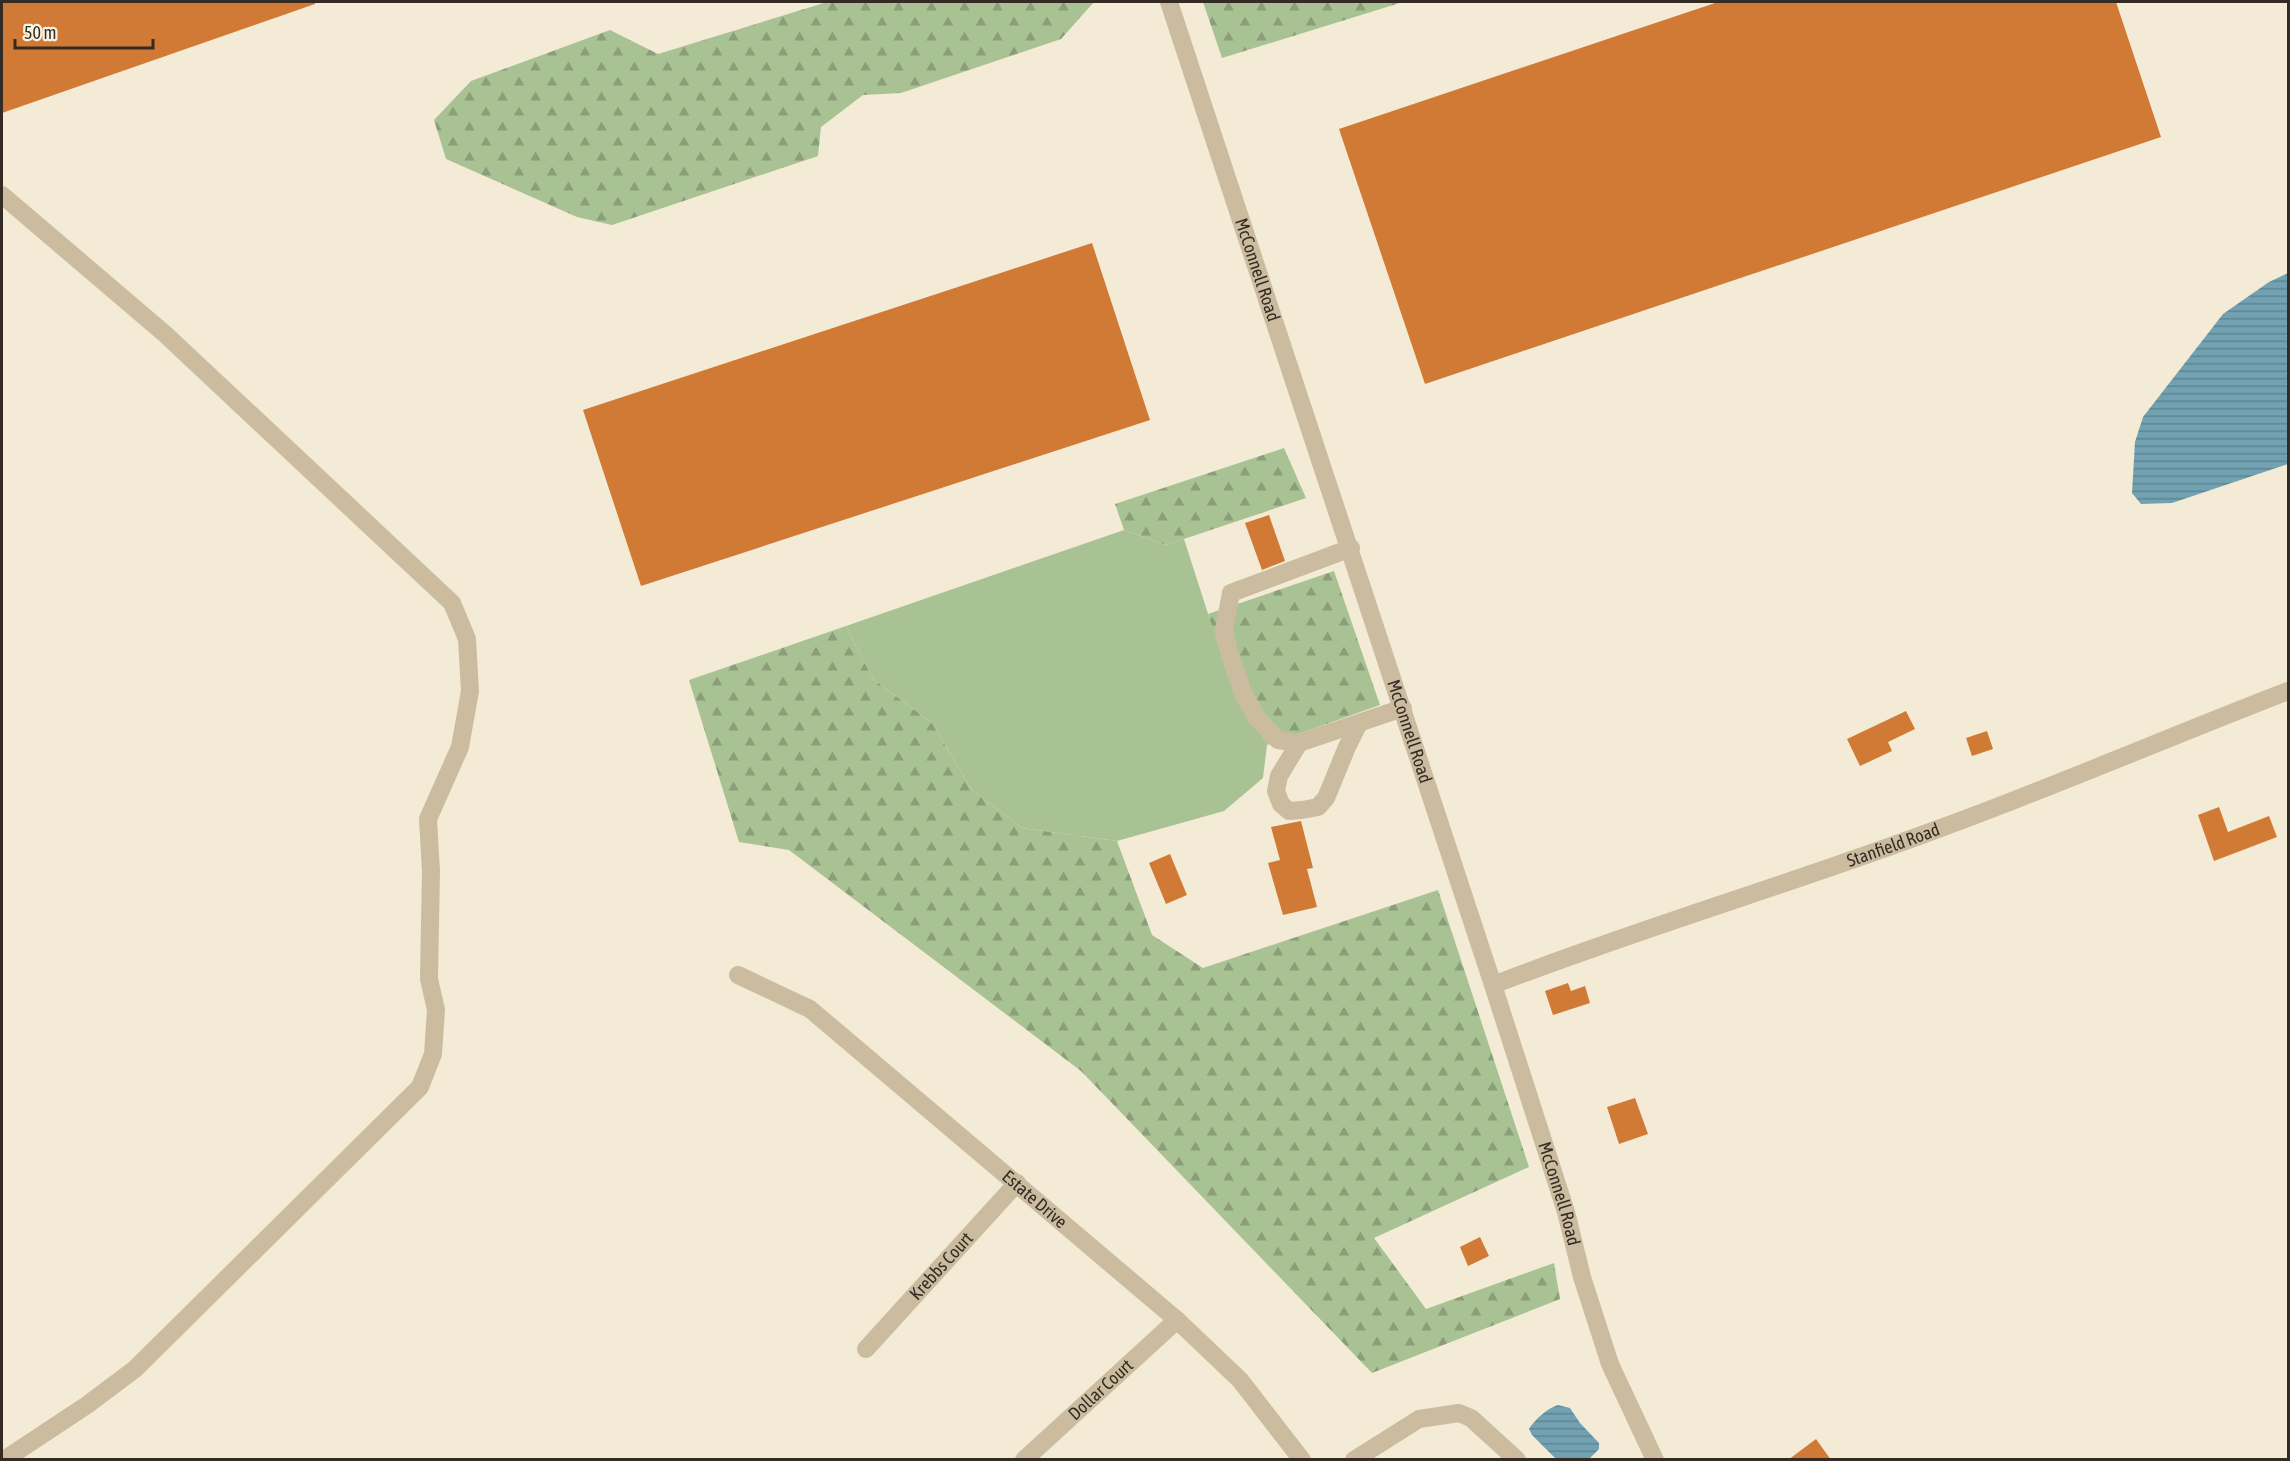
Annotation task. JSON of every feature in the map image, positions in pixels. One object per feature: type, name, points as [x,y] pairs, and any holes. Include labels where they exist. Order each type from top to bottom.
[{"type":"street","name":"McConnell Road","points":[[1169,2],[1351,548],[1493,985],[1566,1212],[1582,1277],[1610,1364],[1655,1460]]},
{"type":"street","points":[[2,195],[165,334],[452,603],[467,639],[470,691],[460,747],[428,819],[431,871],[429,979],[436,1010],[433,1054],[420,1087],[135,1369],[87,1405],[4,1460]]},
{"type":"street","points":[[1351,548],[1231,593],[1224,630],[1243,693],[1257,718],[1278,740],[1299,743],[1403,708]]},
{"type":"street","name":"Stanfield Road","points":[[1493,985],[1549,963],[1785,885],[1940,829],[2289,691]]},
{"type":"street","points":[[1299,743],[1279,777],[1276,791],[1281,804],[1289,811],[1318,807],[1326,798],[1359,723]]},
{"type":"street","name":"Estate Drive","points":[[738,975],[810,1009],[1177,1320],[1240,1380],[1302,1460]]},
{"type":"street","name":"Krebbs Court","points":[[866,1349],[1017,1183]]},
{"type":"street","name":"Dollar Court","points":[[1024,1460],[1177,1320]]},
{"type":"street","points":[[1354,1460],[1419,1419],[1459,1413],[1471,1418],[1517,1460]]},
{"type":"green space","points":[[827,2],[1094,2],[1061,39],[901,93],[863,95],[821,127],[818,156],[612,225],[577,217],[446,159],[434,120],[471,81],[610,30],[658,54]]},
{"type":"green space","points":[[1203,2],[1403,2],[1222,58]]},
{"type":"green space","points":[[1284,448],[1306,498],[1166,545],[1124,530],[1115,504]]},
{"type":"green space","points":[[1124,530],[1166,545],[1184,539],[1229,679],[1267,745],[1263,778],[1224,811],[1117,841],[1022,828],[972,790],[932,723],[873,679],[846,626]]},
{"type":"green space","points":[[1334,571],[1380,705],[1267,745],[1229,679],[1208,614]]},
{"type":"green space","points":[[846,626],[873,679],[932,723],[972,790],[1022,828],[1117,841],[1152,935],[1203,968],[1438,890],[1529,1167],[1374,1238],[1426,1309],[1554,1263],[1560,1299],[1372,1373],[1081,1071],[789,850],[739,842],[689,680]]},
{"type":"water","points":[[2288,273],[2288,464],[2172,503],[2141,504],[2132,493],[2135,442],[2143,417],[2223,314],[2269,282]]},
{"type":"water","points":[[1558,1405],[1570,1408],[1580,1423],[1599,1443],[1599,1449],[1589,1459],[1556,1459],[1532,1435],[1529,1429],[1535,1421],[1546,1411]]},
{"type":"building","points":[[2,2],[315,2],[315,4],[2,113]]},
{"type":"building","points":[[1718,2],[2116,2],[2161,137],[1425,384],[1339,129]]},
{"type":"building","points":[[1092,243],[1150,420],[641,586],[583,410]]},
{"type":"building","points":[[1269,515],[1285,561],[1262,570],[1245,523]]},
{"type":"building","points":[[1906,711],[1915,729],[1888,742],[1892,751],[1860,766],[1847,739]]},
{"type":"building","points":[[1987,731],[1993,749],[1972,756],[1966,738]]},
{"type":"building","points":[[2219,807],[2228,832],[2269,816],[2277,837],[2214,861],[2198,815]]},
{"type":"building","points":[[1301,821],[1313,868],[1307,869],[1317,907],[1283,915],[1268,863],[1280,860],[1271,827]]},
{"type":"building","points":[[1170,854],[1187,895],[1166,904],[1149,863]]},
{"type":"building","points":[[1568,983],[1571,991],[1585,986],[1590,1003],[1553,1015],[1545,991]]},
{"type":"building","points":[[1635,1098],[1648,1134],[1619,1144],[1607,1107]]},
{"type":"building","points":[[1480,1237],[1489,1256],[1468,1266],[1460,1247]]},
{"type":"building","points":[[1816,1439],[1831,1460],[1788,1460]]}]
